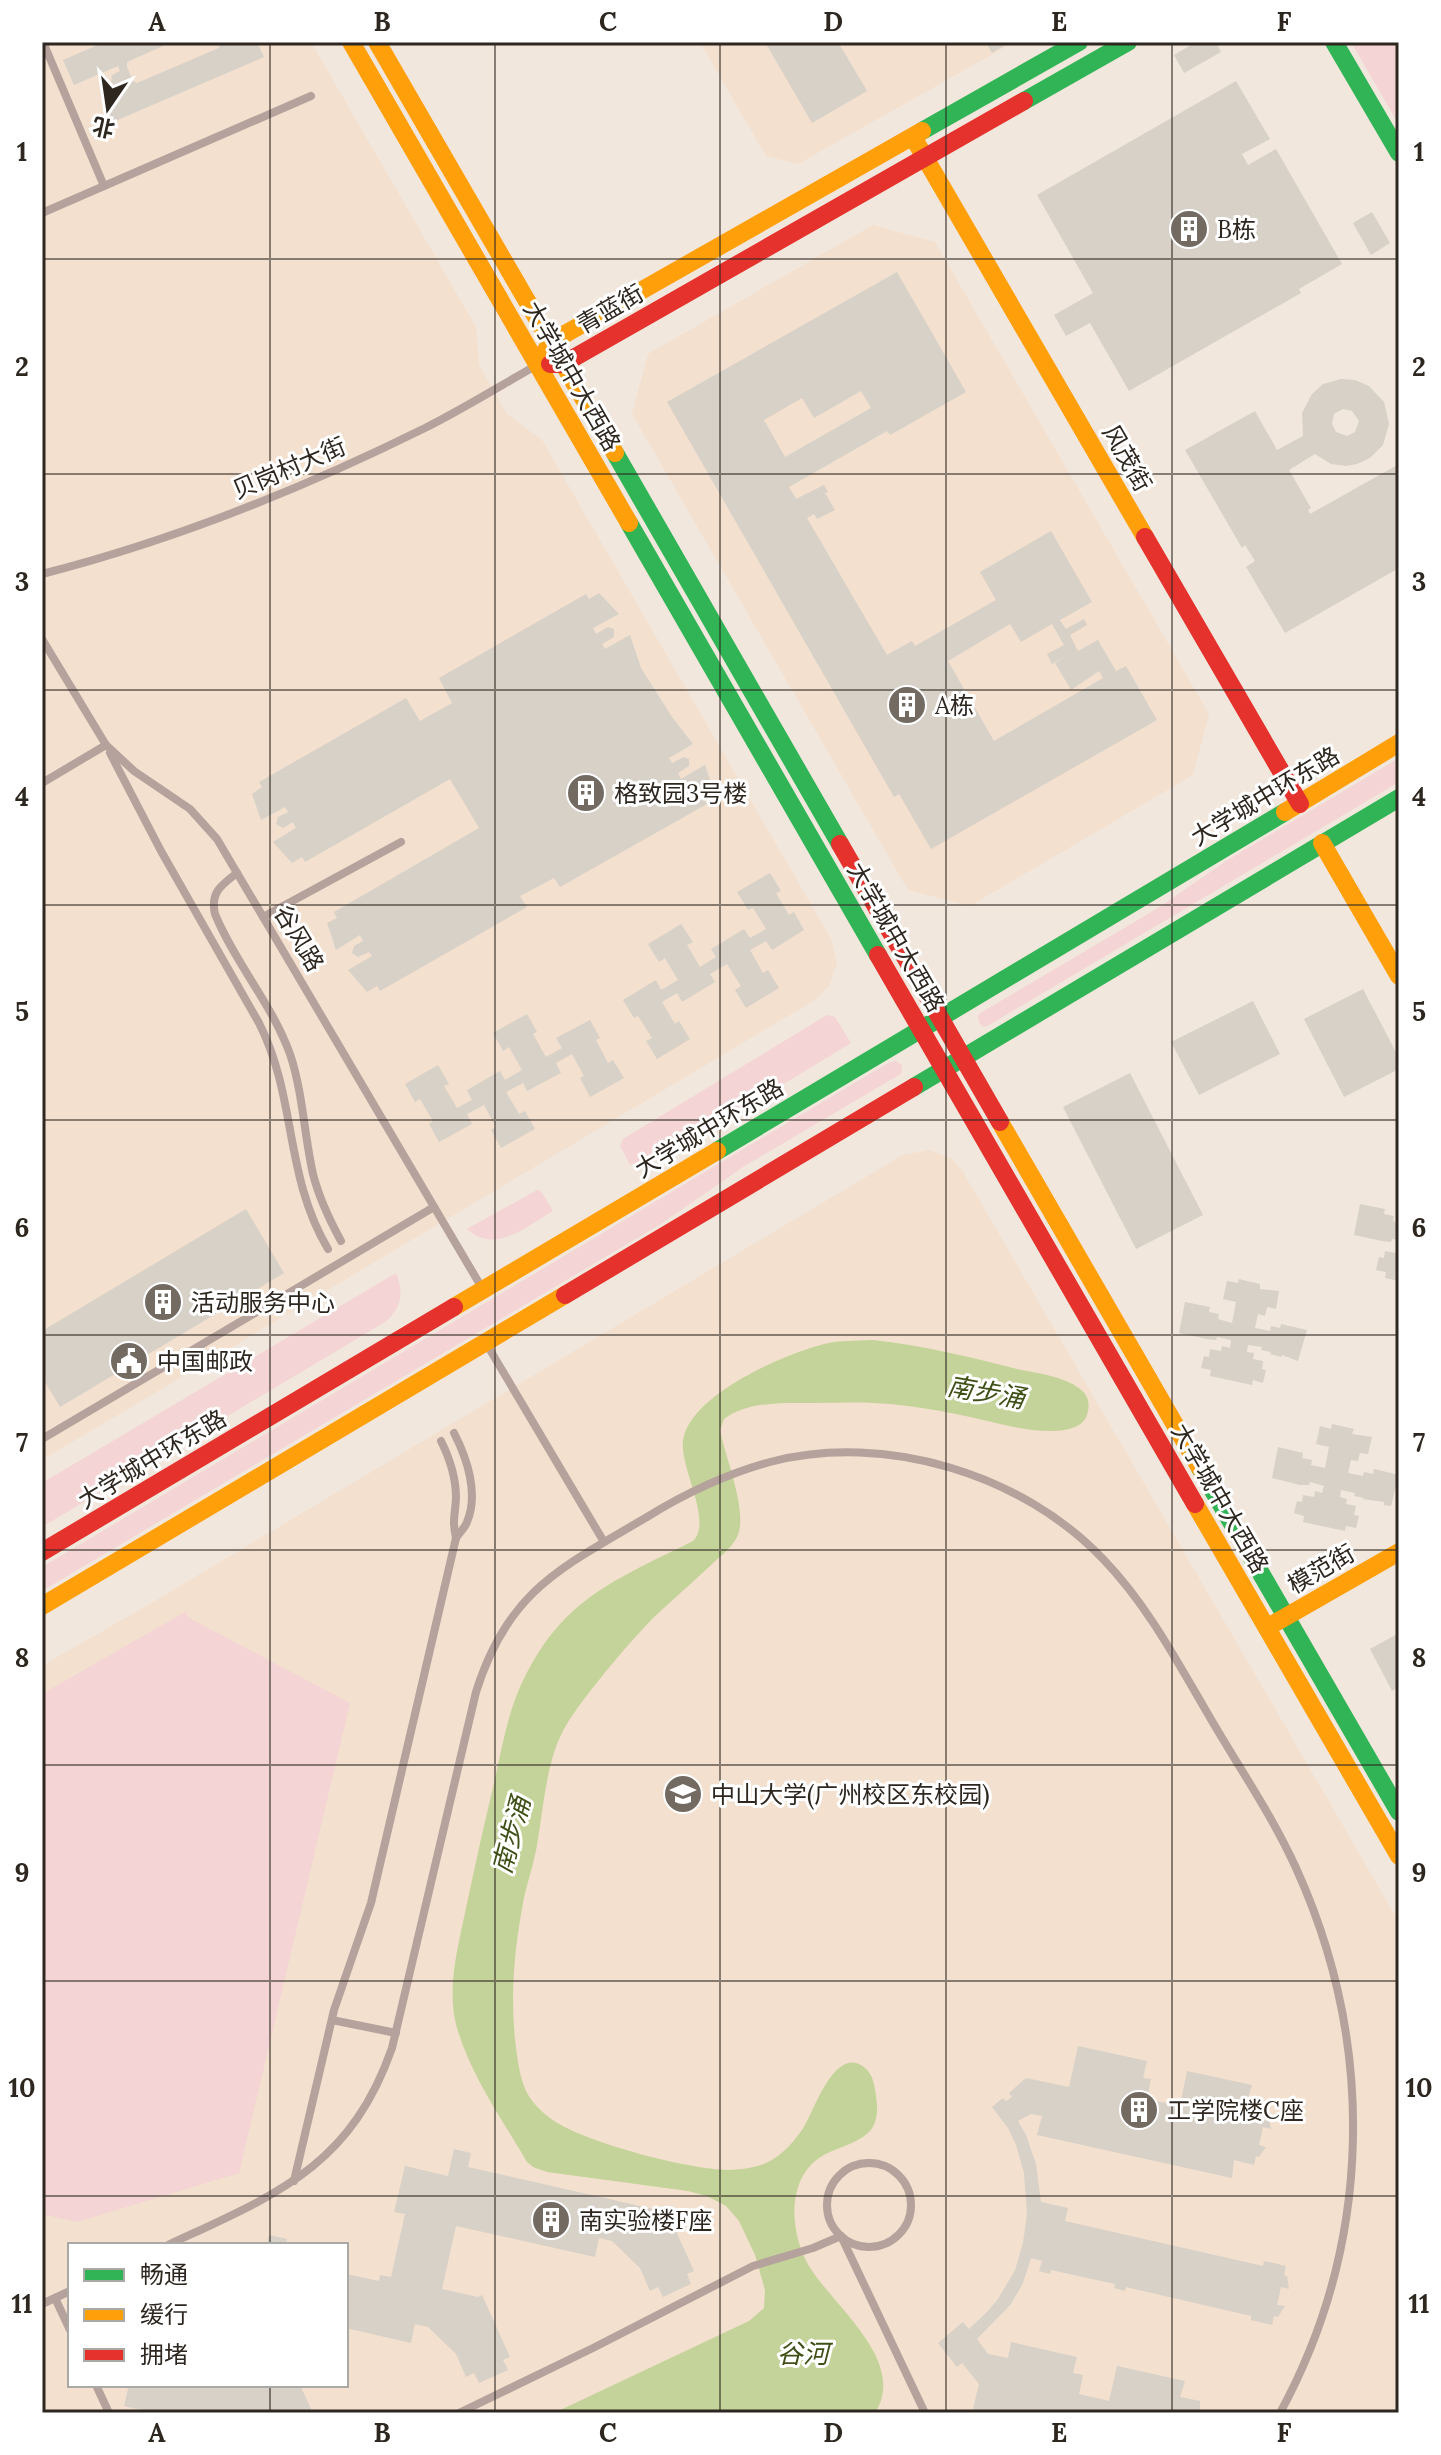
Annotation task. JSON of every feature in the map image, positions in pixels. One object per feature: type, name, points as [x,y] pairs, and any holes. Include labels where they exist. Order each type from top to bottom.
[{"type":"main road","name":"大学城中大西路","points":[[351,42],[1399,1856]]},
{"type":"main road","name":"大学城中大西路","points":[[377,42],[1399,1812]]},
{"type":"main road","name":"青蓝街","points":[[537,365],[551,342],[1079,42]]},
{"type":"main road","name":"青蓝街","points":[[537,365],[563,364],[1128,42]]},
{"type":"main road","points":[[1334,42],[1399,153]]},
{"type":"main road","name":"风茂街","points":[[913,137],[1300,804]]},
{"type":"main road","name":"大学城中环东路","points":[[42,1552],[1399,743]]},
{"type":"main road","points":[[42,1606],[1399,798]]},
{"type":"main road","points":[[1322,843],[1399,976]]},
{"type":"main road","name":"模范街","points":[[1267,1628],[1399,1552]]},
{"type":"lane","points":[[43,42],[104,186]]},
{"type":"lane","points":[[42,213],[311,96]]},
{"type":"lane","name":"贝岗村大街","points":[[42,574],[163,538],[295,488],[428,426],[537,365]]},
{"type":"lane","name":"谷风路","points":[[42,639],[106,745],[134,771],[200,819],[217,839],[483,1290]]},
{"type":"lane","points":[[42,783],[106,745],[161,851],[272,1049],[285,1097],[298,1179],[310,1216],[328,1249]]},
{"type":"lane","points":[[263,917],[401,842]]},
{"type":"lane","points":[[237,873],[215,893],[215,914],[286,1044],[300,1095],[314,1175],[324,1210],[341,1241]]},
{"type":"lane","points":[[42,1439],[434,1207]]},
{"type":"lane","points":[[486,1343],[604,1542]]},
{"type":"lane","points":[[294,2181],[332,2020],[371,1903],[456,1538],[467,1523],[471,1497],[469,1469],[454,1433]]},
{"type":"lane","points":[[441,1441],[453,1472],[456,1497],[452,1520],[456,1538]]},
{"type":"lane","points":[[172,2243],[294,2181],[327,2154],[359,2118],[384,2072],[396,2033],[485,1663],[504,1627],[528,1596],[550,1575],[604,1542],[684,1495],[731,1474],[775,1461],[808,1456],[880,1455],[924,1461],[995,1483],[1058,1520],[1094,1549],[1140,1601],[1281,1838],[1308,1894],[1334,1967],[1344,2015],[1354,2114],[1350,2197],[1335,2271],[1313,2345],[1280,2413]]},
{"type":"lane","points":[[332,2020],[396,2033]]},
{"type":"lane","points":[[841,2236],[860,2246],[871,2247],[892,2240],[901,2233],[907,2224],[911,2202],[909,2191],[897,2173],[877,2163],[866,2162],[845,2170],[830,2186],[826,2207],[833,2228],[841,2236],[925,2413]]},
{"type":"lane","points":[[459,2413],[753,2266],[841,2236]]},
{"type":"lane","points":[[42,2304],[68,2292]]},
{"type":"lane","points":[[55,2298],[68,2326]]},
{"type":"lane","points":[[97,2387],[109,2413]]},
{"type":"shaded area","points":[[42,42],[311,42],[476,327],[479,365],[507,414],[542,440],[831,939],[837,963],[829,986],[815,1000],[42,1460]]},
{"type":"shaded area","points":[[700,42],[1014,42],[798,164],[766,156]]},
{"type":"shaded area","points":[[1351,42],[1399,42],[1399,125]]},
{"type":"shaded area","points":[[873,225],[935,242],[1209,714],[1193,775],[970,906],[908,890],[632,414],[648,354]]},
{"type":"shaded area","points":[[1399,758],[1399,782],[989,1025],[983,1027],[979,1023],[978,1016],[982,1012],[1158,908],[1226,861]]},
{"type":"shaded area","points":[[827,1015],[835,1017],[851,1043],[680,1147],[630,1165],[620,1146],[623,1139]]},
{"type":"shaded area","points":[[896,1061],[902,1065],[899,1075],[743,1167],[661,1224],[42,1591],[42,1567]]},
{"type":"shaded area","name":"中山大学(广州校区东校园)","points":[[929,1150],[952,1159],[963,1172],[1399,1922],[1399,2413],[42,2413],[42,1666],[903,1155]]},
{"type":"shaded area","points":[[537,1190],[541,1191],[553,1211],[522,1230],[500,1239],[489,1239],[467,1229]]},
{"type":"shaded area","points":[[396,1273],[400,1299],[385,1322],[42,1527],[42,1483]]},
{"type":"shaded area","points":[[185,1612],[189,1618],[350,1703],[239,2173],[77,2222],[42,2214],[42,1694]]},
{"type":"water","name":"谷河","points":[[873,1340],[945,1352],[1058,1378],[1082,1391],[1088,1401],[1088,1411],[1084,1421],[1076,1427],[1050,1431],[922,1408],[866,1403],[767,1404],[744,1409],[724,1419],[720,1430],[740,1514],[737,1537],[725,1553],[630,1643],[584,1699],[560,1736],[550,1768],[536,1852],[524,1898],[515,1956],[513,1996],[520,2074],[527,2093],[537,2107],[577,2133],[667,2161],[728,2170],[766,2163],[783,2152],[797,2136],[836,2071],[845,2064],[854,2063],[868,2071],[877,2101],[874,2125],[863,2137],[819,2158],[808,2168],[796,2194],[794,2209],[798,2239],[809,2266],[875,2354],[882,2374],[883,2393],[875,2413],[554,2413],[749,2321],[764,2308],[765,2290],[755,2255],[739,2221],[726,2206],[688,2191],[547,2172],[533,2167],[527,2162],[470,2063],[454,2013],[454,1968],[512,1708],[538,1653],[574,1610],[622,1577],[693,1541],[698,1532],[698,1508],[683,1453],[683,1441],[689,1424],[702,1408],[740,1379],[786,1357],[830,1343]]},
{"type":"building","points":[[105,42],[172,42],[127,62],[133,81],[137,83],[219,48],[220,42],[257,42],[264,57],[113,122],[103,98],[128,88],[125,82],[116,86],[111,83],[112,75],[120,71],[118,66],[74,85],[63,60]]},
{"type":"building","points":[[765,42],[838,42],[867,91],[812,123]]},
{"type":"building","points":[[986,42],[1010,42],[992,53]]},
{"type":"building","points":[[1196,42],[1216,42],[1221,52],[1184,73],[1174,55]]},
{"type":"building","name":"B栋","points":[[1236,81],[1270,139],[1242,154],[1248,165],[1276,149],[1342,264],[1299,289],[1301,293],[1129,391],[1090,323],[1066,336],[1054,315],[1093,293],[1037,195]]},
{"type":"building","points":[[1372,212],[1390,243],[1371,255],[1353,223]]},
{"type":"building","points":[[897,272],[966,392],[890,435],[887,431],[789,487],[796,499],[824,485],[835,510],[817,519],[814,514],[807,518],[887,655],[912,641],[915,646],[996,600],[980,572],[1051,531],[1092,602],[1060,620],[1066,629],[1084,619],[1087,625],[1070,635],[1078,651],[1098,640],[1116,671],[1126,666],[1157,720],[931,849],[899,794],[894,797],[667,402]],"holes":[[[861,391],[871,408],[785,457],[764,420],[802,398],[814,418]],[[1010,624],[1021,642],[1052,624],[1064,645],[1047,654],[1052,664],[1069,654],[1055,663],[1071,690],[1099,671],[1103,678],[994,741],[948,661]]]},
{"type":"building","points":[[1341,379],[1355,380],[1369,386],[1384,402],[1389,424],[1383,445],[1370,458],[1357,464],[1331,464],[1315,454],[1289,470],[1311,508],[1308,510],[1310,514],[1399,464],[1399,568],[1285,633],[1246,567],[1255,561],[1245,545],[1242,548],[1185,450],[1255,411],[1277,450],[1303,436],[1302,413],[1312,394],[1323,384]],"holes":[[[1343,409],[1352,411],[1359,421],[1355,432],[1347,436],[1336,432],[1332,424],[1334,414]]]},
{"type":"building","name":"格致园3号楼","points":[[599,593],[619,614],[593,628],[596,634],[608,627],[614,629],[614,637],[602,644],[605,649],[630,635],[641,668],[693,744],[669,758],[672,763],[684,757],[689,759],[689,766],[678,773],[681,779],[705,765],[714,792],[704,798],[707,804],[560,887],[554,878],[520,896],[527,907],[380,991],[377,986],[367,992],[348,970],[372,956],[369,952],[358,957],[352,953],[354,946],[363,941],[360,935],[336,950],[327,923],[337,918],[334,912],[479,828],[450,779],[305,862],[302,857],[292,863],[273,842],[296,828],[293,822],[283,828],[276,824],[278,817],[288,812],[285,807],[261,820],[252,794],[262,787],[259,782],[406,698],[420,721],[452,703],[439,678],[586,594],[589,599]]},
{"type":"building","points":[[770,873],[781,891],[776,893],[789,915],[794,912],[804,930],[772,950],[766,941],[750,950],[763,973],[768,970],[779,988],[746,1008],[735,990],[741,986],[727,964],[710,974],[715,982],[682,1002],[677,993],[662,1002],[675,1024],[679,1021],[690,1039],[657,1059],[646,1041],[652,1038],[623,1000],[656,980],[661,990],[678,980],[665,958],[659,962],[648,944],[681,924],[693,942],[687,945],[700,967],[716,957],[711,949],[744,929],[750,938],[766,929],[753,908],[748,910],[737,892]]},
{"type":"building","points":[[1363,989],[1399,1058],[1399,1069],[1344,1097],[1304,1019]]},
{"type":"building","points":[[1253,1001],[1280,1054],[1199,1095],[1171,1042]]},
{"type":"building","points":[[527,1014],[537,1032],[533,1034],[546,1057],[562,1048],[556,1038],[590,1020],[608,1063],[613,1060],[624,1078],[590,1097],[580,1078],[584,1076],[572,1054],[556,1063],[561,1073],[527,1091],[523,1083],[506,1092],[519,1114],[525,1111],[535,1129],[501,1148],[491,1130],[496,1127],[484,1105],[467,1114],[472,1124],[439,1142],[429,1124],[433,1121],[420,1099],[415,1102],[405,1084],[438,1065],[449,1084],[444,1086],[457,1108],[472,1100],[467,1090],[500,1071],[505,1080],[522,1070],[509,1047],[503,1051],[493,1033]]},
{"type":"building","points":[[1130,1073],[1203,1215],[1136,1249],[1063,1107]]},
{"type":"building","points":[[1360,1204],[1385,1209],[1384,1214],[1394,1216],[1393,1221],[1399,1223],[1399,1240],[1382,1241],[1354,1235]]},
{"type":"building","name":"活动服务中心","points":[[246,1209],[284,1273],[60,1407],[42,1377],[42,1331]]},
{"type":"building","points":[[1398,1246],[1399,1281],[1385,1278],[1386,1272],[1376,1270],[1379,1257],[1384,1258],[1385,1251],[1396,1253]]},
{"type":"building","points":[[1239,1279],[1260,1284],[1260,1289],[1279,1291],[1276,1309],[1267,1307],[1265,1316],[1258,1314],[1255,1328],[1270,1331],[1271,1326],[1280,1328],[1281,1324],[1307,1330],[1298,1361],[1248,1345],[1247,1352],[1254,1353],[1253,1359],[1263,1361],[1262,1369],[1266,1370],[1263,1383],[1253,1380],[1252,1385],[1210,1376],[1211,1370],[1201,1368],[1204,1356],[1209,1357],[1210,1349],[1221,1351],[1222,1346],[1230,1348],[1231,1340],[1179,1333],[1185,1302],[1210,1307],[1209,1312],[1219,1314],[1218,1319],[1232,1323],[1236,1302],[1223,1299],[1227,1281],[1238,1283]]},
{"type":"building","points":[[1332,1424],[1354,1429],[1352,1434],[1372,1437],[1368,1454],[1360,1453],[1358,1461],[1351,1460],[1348,1473],[1363,1476],[1364,1472],[1373,1474],[1374,1469],[1399,1475],[1391,1506],[1341,1490],[1340,1497],[1347,1499],[1346,1504],[1356,1506],[1354,1515],[1359,1516],[1356,1528],[1346,1526],[1345,1531],[1303,1522],[1304,1516],[1294,1513],[1297,1501],[1302,1502],[1303,1495],[1314,1497],[1315,1491],[1322,1493],[1324,1486],[1310,1482],[1309,1485],[1300,1485],[1272,1478],[1278,1447],[1303,1453],[1302,1458],[1312,1460],[1311,1465],[1325,1468],[1329,1447],[1316,1444],[1320,1426],[1331,1429]]},
{"type":"building","points":[[1399,1633],[1399,1687],[1392,1691],[1370,1649]]},
{"type":"building","points":[[1078,2046],[1147,2061],[1143,2078],[1151,2079],[1147,2099],[1180,2106],[1187,2071],[1252,2085],[1247,2102],[1267,2106],[1265,2115],[1271,2129],[1263,2127],[1259,2145],[1266,2147],[1259,2157],[1256,2156],[1254,2165],[1234,2160],[1232,2178],[1037,2135],[1042,2116],[1031,2114],[1018,2121],[1036,2164],[1041,2202],[1068,2208],[1065,2221],[1263,2266],[1264,2261],[1286,2266],[1284,2275],[1287,2276],[1289,2289],[1281,2287],[1277,2305],[1285,2306],[1278,2317],[1274,2316],[1272,2325],[1251,2320],[1251,2316],[1126,2287],[1125,2291],[1114,2288],[1115,2284],[1051,2270],[1050,2274],[1039,2271],[1042,2261],[1031,2258],[1023,2283],[1011,2304],[977,2339],[988,2354],[1008,2358],[1011,2342],[1077,2357],[1073,2373],[1083,2375],[1079,2394],[1109,2401],[1117,2366],[1185,2381],[1180,2397],[1200,2401],[1200,2413],[972,2413],[979,2384],[962,2363],[957,2367],[938,2343],[963,2322],[969,2329],[988,2311],[1015,2270],[1023,2243],[1027,2214],[1024,2173],[1008,2128],[992,2107],[1003,2098],[1006,2101],[1012,2097],[1009,2093],[1026,2078],[1069,2087]]},
{"type":"building","points":[[454,2149],[471,2153],[468,2167],[662,2211],[666,2209],[694,2271],[687,2274],[691,2284],[663,2297],[658,2287],[650,2291],[640,2268],[612,2241],[599,2238],[595,2257],[456,2226],[442,2289],[478,2297],[482,2295],[510,2357],[503,2360],[508,2370],[479,2383],[474,2373],[466,2377],[456,2354],[428,2327],[415,2324],[411,2343],[348,2328],[348,2274],[379,2281],[380,2275],[391,2277],[405,2214],[394,2212],[405,2166],[448,2176]]},
{"type":"building","points":[[269,2235],[287,2239],[286,2243],[267,2243]]},
{"type":"building","points":[[129,2387],[301,2387],[313,2413],[155,2413],[124,2406]]},
{"type":"traffic: fast","points":[[922,131],[1079,42]]},
{"type":"traffic: fast","points":[[1024,101],[1128,42]]},
{"type":"traffic: fast","points":[[1334,42],[1399,153]]},
{"type":"traffic: fast","points":[[615,453],[840,844]]},
{"type":"traffic: fast","points":[[629,523],[878,955]]},
{"type":"traffic: fast","points":[[914,1087],[1399,798]]},
{"type":"traffic: fast","points":[[717,1151],[1285,812]]},
{"type":"traffic: fast","points":[[1200,1468],[1399,1812]]},
{"type":"traffic: slow","points":[[351,42],[629,523]]},
{"type":"traffic: slow","points":[[377,42],[615,453]]},
{"type":"traffic: slow","points":[[545,352],[551,342],[922,131]]},
{"type":"traffic: slow","points":[[913,137],[1145,537]]},
{"type":"traffic: slow","points":[[1285,812],[1399,743]]},
{"type":"traffic: slow","points":[[1322,843],[1399,976]]},
{"type":"traffic: slow","points":[[1000,1122],[1200,1468]]},
{"type":"traffic: slow","points":[[454,1307],[717,1151]]},
{"type":"traffic: slow","points":[[42,1606],[565,1295]]},
{"type":"traffic: slow","points":[[1195,1504],[1399,1856]]},
{"type":"traffic: slow","points":[[1275,1623],[1399,1552]]},
{"type":"traffic: jam","points":[[550,364],[563,364],[1024,101]]},
{"type":"traffic: jam","points":[[1145,537],[1300,804]]},
{"type":"traffic: jam","points":[[840,844],[1000,1122]]},
{"type":"traffic: jam","points":[[878,955],[1195,1504]]},
{"type":"traffic: jam","points":[[565,1295],[914,1087]]},
{"type":"traffic: jam","points":[[42,1552],[454,1307]]},
{"type":"place","name":"B栋","points":[[1189,229]]},
{"type":"place","name":"A栋","points":[[907,705]]},
{"type":"place","name":"格致园3号楼","points":[[586,793]]},
{"type":"place","name":"活动服务中心","points":[[163,1302]]},
{"type":"place","name":"中国邮政","points":[[129,1361]]},
{"type":"place","name":"中山大学(广州校区东校园)","points":[[683,1794]]},
{"type":"place","name":"工学院楼C座","points":[[1139,2110]]},
{"type":"place","name":"南实验楼F座","points":[[551,2220]]},
{"type":"water label","name":"南步涌","points":[[986,1392]]},
{"type":"water label","name":"南步涌","points":[[511,1835]]}]
